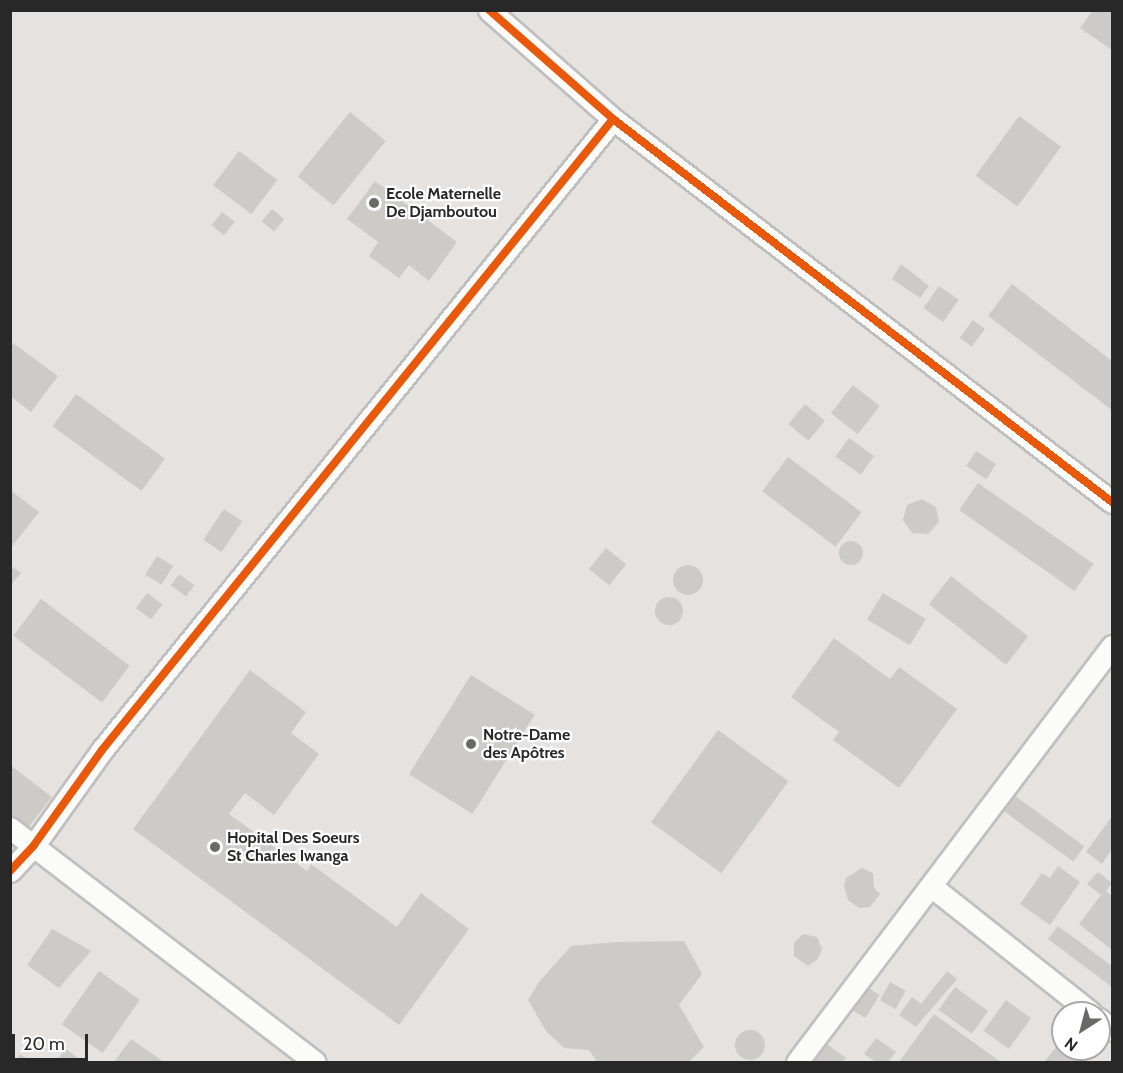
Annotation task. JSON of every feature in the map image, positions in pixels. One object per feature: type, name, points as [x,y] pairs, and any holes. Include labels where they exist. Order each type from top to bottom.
[{"type":"street","points":[[489,10],[613,119],[1113,502]]},
{"type":"street","points":[[10,871],[34,845],[102,750],[613,119]]},
{"type":"street","points":[[797,1062],[1112,648]]},
{"type":"street","points":[[10,828],[315,1062]]},
{"type":"street","points":[[931,886],[1076,1001]]},
{"type":"building","points":[[1093,10],[1112,10],[1112,50],[1080,28]]},
{"type":"building","points":[[350,112],[386,141],[334,205],[298,177]]},
{"type":"building","points":[[1019,116],[1061,147],[1018,206],[976,176]]},
{"type":"building","points":[[239,151],[277,180],[251,214],[213,185]]},
{"type":"building","points":[[375,181],[457,242],[429,281],[409,265],[399,278],[369,256],[378,242],[347,219]]},
{"type":"building","points":[[272,209],[284,219],[274,232],[262,221]]},
{"type":"building","points":[[222,212],[235,222],[224,235],[212,225]]},
{"type":"building","points":[[901,264],[929,286],[920,298],[892,279]]},
{"type":"building","points":[[1012,284],[1112,361],[1112,410],[988,316]]},
{"type":"building","points":[[939,286],[959,300],[943,322],[924,308]]},
{"type":"building","points":[[973,320],[985,329],[972,347],[960,338]]},
{"type":"building","points":[[10,341],[58,376],[31,412],[10,396]]},
{"type":"building","points":[[853,385],[880,406],[858,434],[831,413]]},
{"type":"building","points":[[76,394],[165,459],[141,491],[52,426]]},
{"type":"building","points":[[805,404],[825,421],[808,441],[788,424]]},
{"type":"building","points":[[849,438],[874,456],[861,475],[835,457]]},
{"type":"building","points":[[976,451],[996,464],[986,479],[966,466]]},
{"type":"building","points":[[788,457],[861,512],[836,547],[762,491]]},
{"type":"building","points":[[978,483],[1094,564],[1075,591],[959,510]]},
{"type":"building","points":[[10,490],[39,512],[10,549]]},
{"type":"building","points":[[922,499],[936,507],[939,522],[928,534],[912,533],[903,520],[907,505]]},
{"type":"building","points":[[224,509],[242,521],[222,552],[203,540]]},
{"type":"building","points":[[851,541],[859,545],[863,553],[859,561],[851,565],[843,561],[839,553],[843,545]]},
{"type":"building","points":[[606,548],[626,564],[609,585],[589,569]]},
{"type":"building","points":[[157,556],[173,566],[161,585],[145,575]]},
{"type":"building","points":[[10,565],[21,573],[10,586]]},
{"type":"building","points":[[688,565],[699,569],[703,580],[699,591],[688,595],[677,591],[673,580],[677,569]]},
{"type":"building","points":[[179,574],[194,585],[186,596],[171,585]]},
{"type":"building","points":[[951,576],[1028,636],[1006,665],[929,604]]},
{"type":"building","points":[[147,593],[162,604],[151,620],[136,608]]},
{"type":"building","points":[[883,593],[926,619],[910,645],[867,620]]},
{"type":"building","points":[[669,597],[679,601],[683,611],[679,621],[669,625],[659,621],[655,611],[659,601]]},
{"type":"building","points":[[41,599],[130,666],[102,703],[13,636]]},
{"type":"building","points":[[834,638],[890,679],[899,667],[957,709],[899,788],[833,740],[839,732],[791,697]]},
{"type":"building","name":"Hopital Des Soeurs St Charles Iwanga","points":[[250,670],[306,712],[291,733],[319,754],[274,815],[245,793],[229,814],[307,871],[311,864],[397,927],[421,893],[469,929],[399,1025],[133,829]]},
{"type":"building","name":"Notre-Dame des Apôtres","points":[[471,675],[535,715],[473,814],[409,774]]},
{"type":"building","points":[[718,730],[788,781],[721,873],[651,822]]},
{"type":"building","points":[[10,765],[52,797],[25,832],[10,820]]},
{"type":"building","points":[[1014,795],[1084,846],[1073,862],[1003,810]]},
{"type":"building","points":[[1112,816],[1112,849],[1102,864],[1086,852]]},
{"type":"building","points":[[1058,866],[1080,882],[1050,925],[1020,904],[1042,873],[1050,878]]},
{"type":"building","points":[[862,868],[873,873],[874,888],[880,894],[870,907],[859,908],[848,900],[844,886],[846,878]]},
{"type":"building","points":[[1098,872],[1112,883],[1106,891],[1112,896],[1112,950],[1079,924],[1101,895],[1087,884]]},
{"type":"building","points":[[1058,926],[1112,966],[1112,987],[1048,939]]},
{"type":"building","points":[[52,929],[91,951],[59,988],[27,965]]},
{"type":"building","points":[[803,934],[817,937],[822,949],[818,959],[808,966],[794,956],[794,943]]},
{"type":"building","points":[[684,941],[702,974],[679,1005],[704,1047],[689,1062],[597,1062],[589,1050],[564,1048],[546,1031],[528,1000],[539,982],[571,946],[616,942]]},
{"type":"building","points":[[99,971],[140,1000],[103,1053],[62,1024]]},
{"type":"building","points":[[947,971],[957,979],[916,1027],[899,1015],[912,997],[921,1004]]},
{"type":"building","points":[[890,982],[906,991],[896,1009],[880,1000]]},
{"type":"building","points":[[865,986],[880,995],[866,1018],[851,1009]]},
{"type":"building","points":[[955,987],[988,1011],[972,1034],[939,1010]]},
{"type":"building","points":[[1006,1000],[1031,1018],[1009,1049],[984,1031]]},
{"type":"building","points":[[934,1014],[1001,1062],[899,1062]]},
{"type":"building","points":[[750,1030],[756,1031],[764,1039],[764,1051],[756,1059],[750,1060],[744,1059],[736,1051],[735,1045],[736,1039],[744,1031]]},
{"type":"building","points":[[876,1038],[896,1052],[888,1062],[876,1062],[864,1054]]},
{"type":"building","points":[[131,1039],[164,1062],[114,1062]]},
{"type":"building","points":[[821,1040],[846,1058],[843,1062],[805,1062]]},
{"type":"building","points":[[66,1049],[83,1062],[55,1062]]},
{"type":"building","points":[[20,1054],[31,1062],[14,1062]]},
{"type":"building","points":[[1051,1054],[1051,1061],[1079,1062],[1044,1062]]},
{"type":"cycle path","points":[[489,10],[613,119],[1112,502]]},
{"type":"cycle path","points":[[10,871],[34,845],[102,750],[613,119]]},
{"type":"place","name":"Ecole Maternelle De Djamboutou","points":[[374,203]]},
{"type":"place","name":"Notre-Dame des Apôtres","points":[[471,744]]},
{"type":"place","name":"Hopital Des Soeurs St Charles Iwanga","points":[[215,847]]}]
